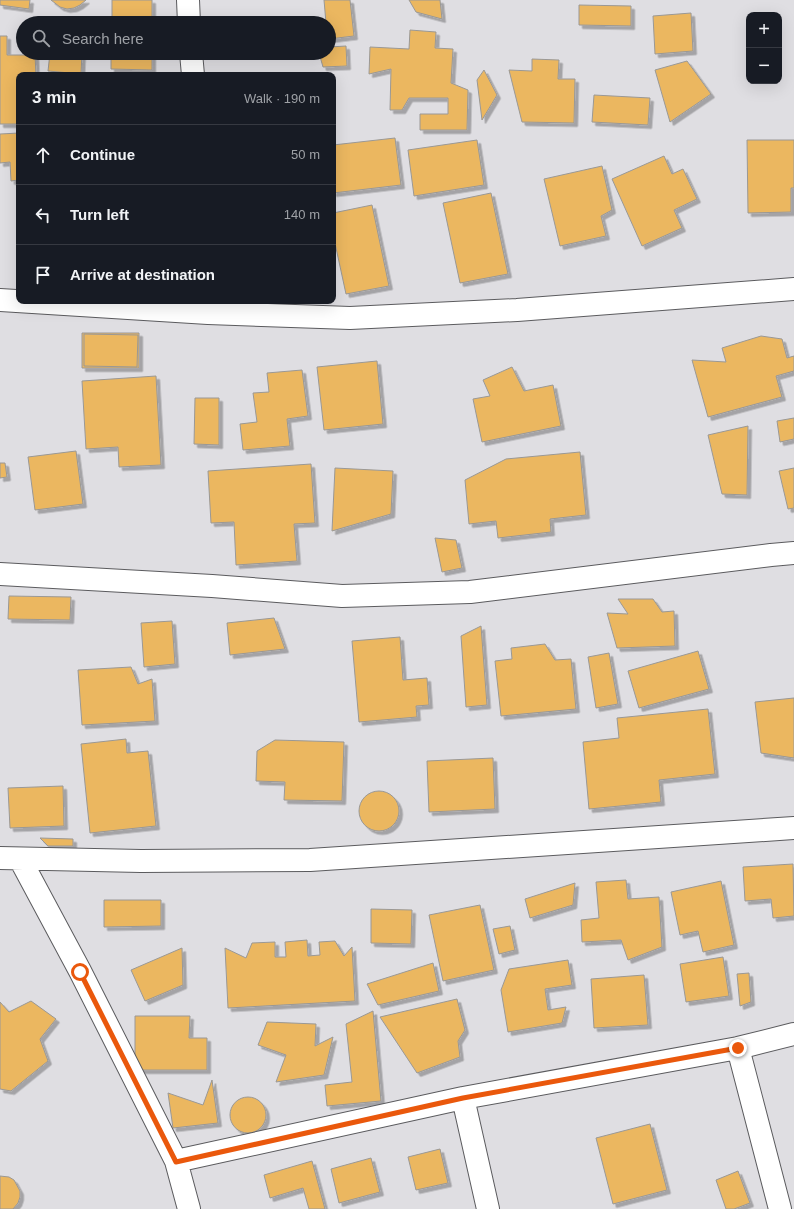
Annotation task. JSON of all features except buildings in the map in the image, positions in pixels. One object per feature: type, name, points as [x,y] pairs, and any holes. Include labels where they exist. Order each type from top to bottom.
[{"type":"street","points":[[188,0],[189,16]]},
{"type":"street","points":[[192,60],[193,72]]},
{"type":"street","points":[[119,304],[208,307],[350,318],[517,310],[794,289]]},
{"type":"street","points":[[0,300],[16,301]]},
{"type":"street","points":[[0,574],[212,586],[342,596],[470,592],[794,553]]},
{"type":"street","points":[[10,859],[141,861],[310,860],[794,828]]},
{"type":"street","points":[[10,859],[80,972],[176,1162],[189,1209]]},
{"type":"street","points":[[176,1162],[463,1098],[738,1048],[794,1034]]},
{"type":"street","points":[[738,1048],[780,1209]]},
{"type":"street","points":[[463,1098],[488,1209]]},
{"type":"route","points":[[80,972],[176,1162],[463,1098],[738,1048]]}]
